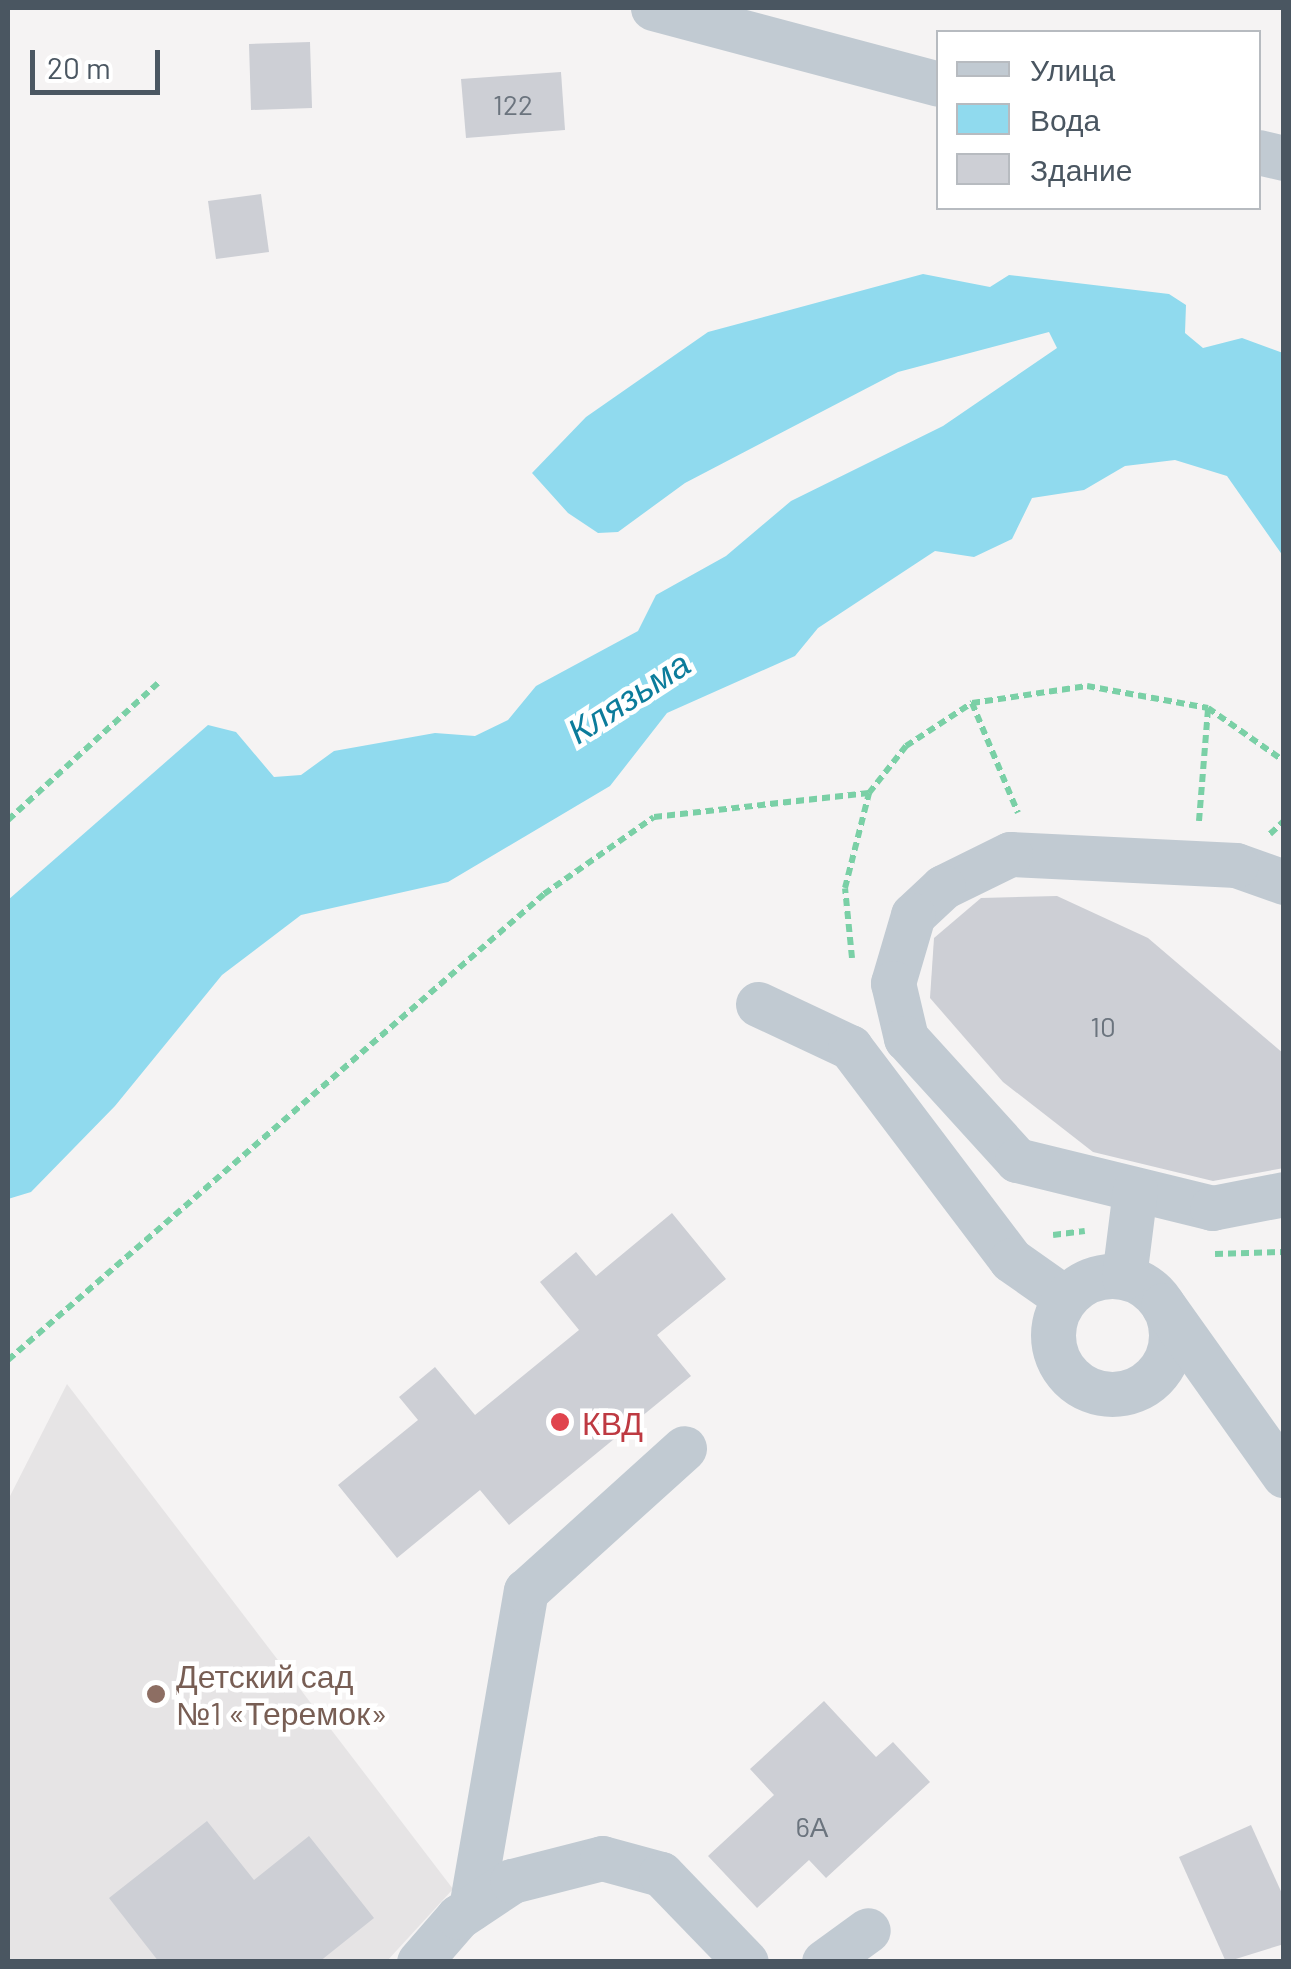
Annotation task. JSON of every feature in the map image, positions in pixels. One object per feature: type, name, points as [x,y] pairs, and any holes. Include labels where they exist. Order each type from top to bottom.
[{"type":"street","points":[[653,8],[936,83]]},
{"type":"street","points":[[1284,882],[1236,864],[1010,854],[944,887],[913,915],[893,983],[906,1038],[1017,1160],[1212,1208],[1284,1194]]},
{"type":"street","points":[[758,1004],[850,1048],[1011,1260],[1066,1298]]},
{"type":"street","points":[[1124,1277],[1134,1190]]},
{"type":"street","points":[[1162,1304],[1170,1342],[1154,1377],[1098,1392],[1056,1354],[1066,1298],[1092,1280],[1124,1277],[1162,1304],[1284,1475]]},
{"type":"street","points":[[471,1908],[526,1590],[684,1448]]},
{"type":"street","points":[[419,1962],[471,1908],[512,1881],[602,1858],[661,1874],[746,1962]]},
{"type":"street","points":[[824,1962],[868,1930]]},
{"type":"path","points":[[8,820],[160,680]]},
{"type":"path","points":[[8,1360],[544,894],[654,816],[869,794],[906,746],[972,703],[1087,686],[1208,708],[1284,761]]},
{"type":"path","points":[[972,703],[1036,856]]},
{"type":"path","points":[[1196,863],[1208,708]]},
{"type":"shaded area","name":"Детский сад №1 «Теремок»","points":[[67,1384],[453,1889],[387,1961],[8,1961],[8,1500]]},
{"type":"water","name":"Клязьма","points":[[923,274],[990,287],[1009,275],[1169,294],[1186,305],[1185,333],[1203,348],[1242,338],[1283,353],[1283,556],[1227,476],[1175,460],[1125,466],[1084,490],[1032,498],[1012,539],[974,557],[935,551],[818,628],[795,656],[667,713],[610,786],[448,882],[301,915],[222,975],[115,1106],[31,1192],[8,1199],[8,900],[208,725],[236,732],[274,777],[301,775],[334,751],[435,733],[475,736],[508,720],[536,686],[638,631],[656,595],[726,556],[791,501],[943,426],[1057,348],[1049,332],[898,372],[685,483],[618,532],[598,533],[568,513],[532,473],[586,417],[708,332]]},
{"type":"building","points":[[310,42],[312,108],[251,110],[249,44]]},
{"type":"building","points":[[561,72],[565,130],[466,138],[461,79]]},
{"type":"building","points":[[261,194],[269,252],[216,259],[208,201]]},
{"type":"building","points":[[1057,896],[1148,938],[1284,1054],[1284,1168],[1213,1181],[1093,1152],[1003,1082],[930,998],[934,938],[981,898]]},
{"type":"building","points":[[672,1213],[726,1279],[657,1335],[691,1376],[509,1525],[480,1490],[397,1558],[338,1485],[418,1420],[399,1397],[435,1367],[475,1415],[579,1330],[540,1282],[576,1252],[596,1276]]},
{"type":"building","points":[[824,1701],[876,1757],[893,1742],[930,1782],[826,1878],[809,1860],[757,1908],[708,1856],[774,1795],[750,1769]]},
{"type":"building","points":[[207,1821],[254,1880],[309,1836],[374,1918],[319,1962],[159,1962],[109,1898]]},
{"type":"building","points":[[1251,1825],[1284,1898],[1284,1944],[1226,1962],[1179,1857]]},
{"type":"place","name":"КВД","points":[[560,1422]]},
{"type":"place","name":"Детский сад №1 «Теремок»","points":[[156,1694]]}]
